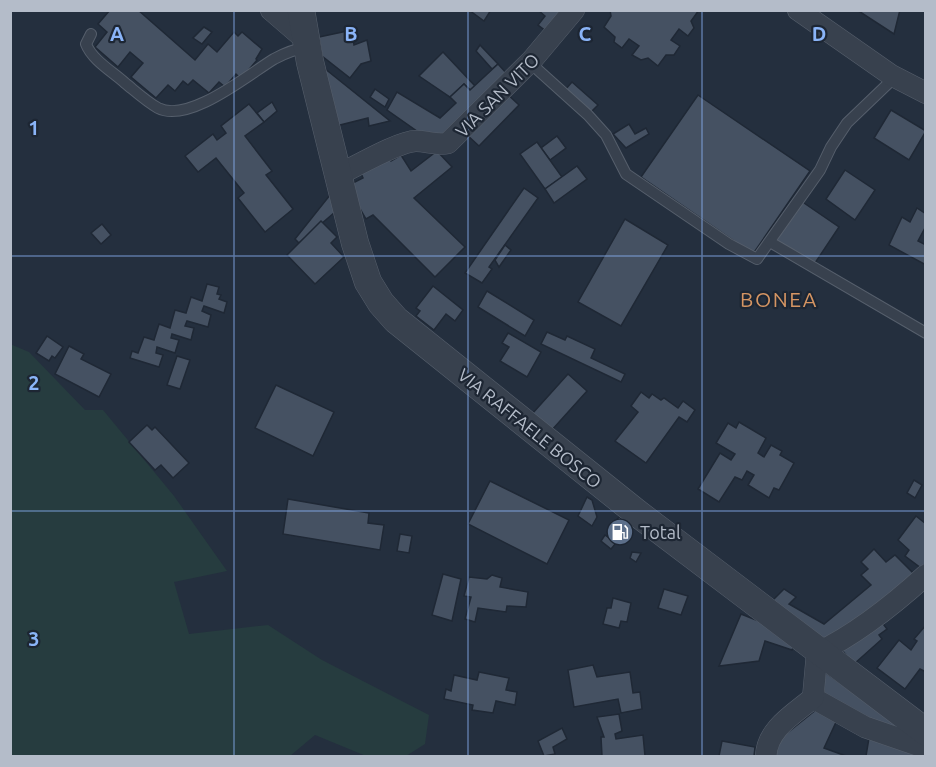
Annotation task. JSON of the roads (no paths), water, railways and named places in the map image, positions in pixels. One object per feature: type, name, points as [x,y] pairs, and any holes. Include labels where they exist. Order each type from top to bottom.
[{"type":"street","points":[[271,10],[308,44]]},
{"type":"street","name":"VIA RAFFAELE BOSCO","points":[[302,10],[338,175],[368,282],[381,303],[396,320],[637,513],[817,653],[926,732]]},
{"type":"street","name":"VIA SAN VITO","points":[[338,175],[403,144],[416,141],[436,146],[448,143],[532,60],[574,10]]},
{"type":"street","points":[[798,10],[895,77],[926,93]]},
{"type":"street","points":[[766,756],[766,747],[774,731],[813,698],[817,653],[895,603],[926,576]]},
{"type":"street","points":[[813,698],[865,727],[926,748]]},
{"type":"lane","points":[[91,34],[87,44],[92,54],[136,92],[159,109],[168,111],[189,107],[227,92],[273,60],[308,44]]},
{"type":"lane","points":[[532,60],[538,70],[588,115],[606,135],[626,174],[750,257],[760,258],[820,170],[847,123],[895,77]]},
{"type":"lane","points":[[770,242],[926,333]]},
{"type":"place","name":"Total","points":[[620,532]]},
{"type":"district","name":"BONEA","points":[[779,299]]}]
